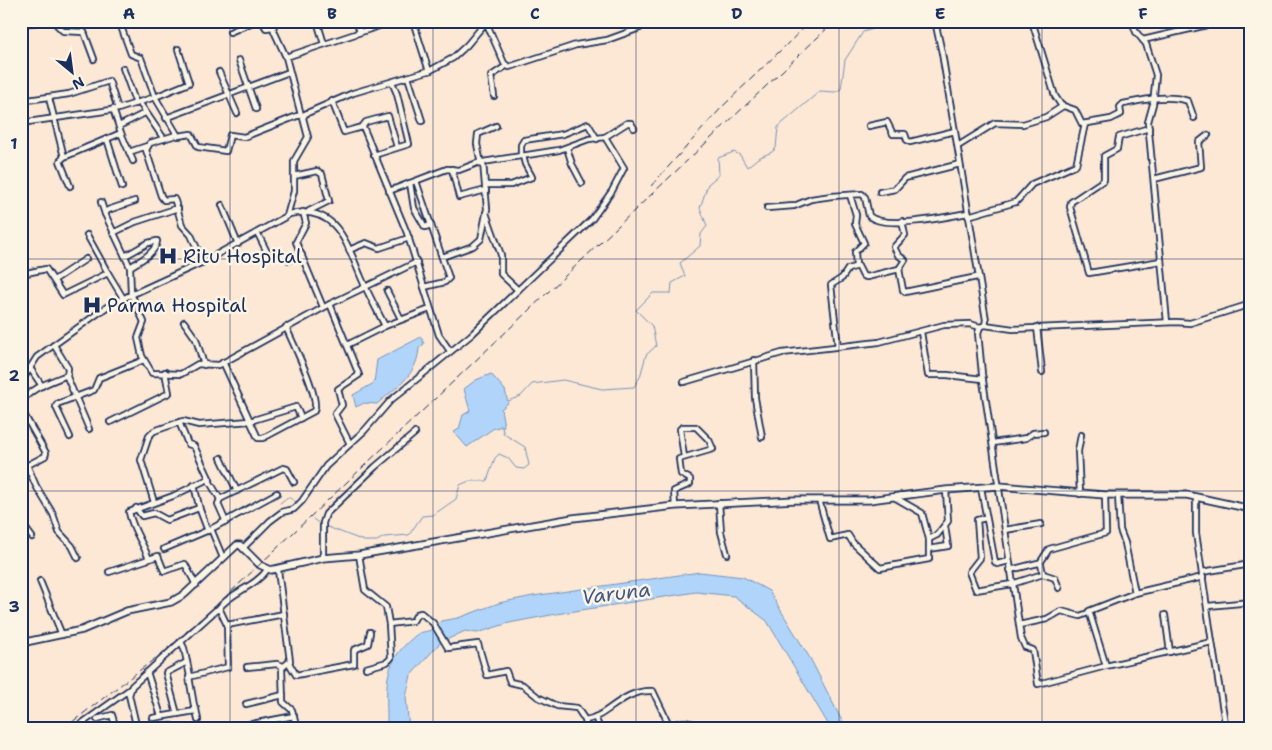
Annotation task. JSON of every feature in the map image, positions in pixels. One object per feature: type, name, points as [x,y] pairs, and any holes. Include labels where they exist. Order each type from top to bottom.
[{"type":"street","points":[[21,24],[47,21]]},
{"type":"street","points":[[53,21],[63,31],[84,32],[94,59]]},
{"type":"street","points":[[119,21],[131,54],[141,58],[154,97],[176,135]]},
{"type":"street","points":[[230,32],[255,21]]},
{"type":"street","points":[[262,21],[266,28],[273,27],[277,21]]},
{"type":"street","points":[[316,21],[324,44]]},
{"type":"street","points":[[356,21],[360,32]]},
{"type":"street","points":[[286,56],[394,21]]},
{"type":"street","points":[[413,21],[429,71]]},
{"type":"street","points":[[478,21],[481,28]]},
{"type":"street","points":[[494,96],[491,76],[506,66],[576,45],[607,40],[640,28],[643,21]]},
{"type":"street","points":[[934,21],[958,146],[977,277],[986,320],[978,333],[1012,584],[1025,647],[1033,650],[1038,684],[1106,666],[1212,642]]},
{"type":"street","points":[[1032,21],[1055,96],[1063,106],[1075,110],[1080,122],[1084,124],[1119,116],[1120,107],[1124,104],[1154,99],[1186,100],[1190,103],[1194,118]]},
{"type":"street","points":[[1132,21],[1136,32],[1143,40],[1156,75],[1154,99],[1148,119],[1167,322]]},
{"type":"street","points":[[1143,40],[1184,32],[1207,25],[1208,21]]},
{"type":"street","points":[[129,152],[164,138],[191,134],[198,146],[226,150],[230,135],[244,137],[303,115],[332,101],[429,71],[453,58],[487,22],[506,66]]},
{"type":"street","points":[[273,27],[286,56],[308,137],[294,161],[294,191],[289,214]]},
{"type":"street","points":[[21,123],[115,109],[138,103],[188,83],[178,48]]},
{"type":"street","points":[[239,60],[256,109]]},
{"type":"street","points":[[123,68],[138,103],[164,138]]},
{"type":"street","points":[[219,72],[237,113]]},
{"type":"street","points":[[166,118],[289,72]]},
{"type":"street","points":[[408,77],[422,121]]},
{"type":"street","points":[[21,101],[72,94],[109,81],[121,133],[133,161]]},
{"type":"street","points":[[374,155],[397,146],[409,144],[397,94],[392,82]]},
{"type":"street","points":[[49,98],[64,157]]},
{"type":"street","points":[[332,101],[344,132],[362,127],[366,122],[388,116],[397,146]]},
{"type":"street","points":[[958,146],[995,123],[1023,124],[1046,117],[1063,106]]},
{"type":"street","points":[[119,126],[145,113]]},
{"type":"street","points":[[869,126],[887,122],[893,134],[905,134],[910,142],[955,131]]},
{"type":"street","points":[[388,191],[446,169],[460,170],[486,161],[567,148],[589,139],[605,137],[631,123],[634,128]]},
{"type":"street","points":[[452,170],[459,197],[486,187],[511,185],[532,177],[524,164],[522,156],[521,145],[524,140],[563,134],[588,124],[590,124],[597,138]]},
{"type":"street","points":[[767,208],[794,206],[810,199],[824,197],[865,195],[869,216],[877,222],[930,221],[1016,202],[1032,184],[1076,165],[1084,124]]},
{"type":"street","points":[[442,257],[479,242],[486,213],[486,187],[478,134],[496,126]]},
{"type":"street","points":[[362,127],[409,238],[439,336],[450,351]]},
{"type":"street","points":[[1149,128],[1119,137],[1117,149],[1104,156],[1103,182],[1071,202],[1070,208],[1089,273],[1161,261]]},
{"type":"street","points":[[70,186],[60,161],[64,157],[121,133]]},
{"type":"street","points":[[1154,179],[1201,167],[1198,142],[1208,135]]},
{"type":"street","points":[[243,548],[270,521],[282,512],[294,508],[302,501],[326,466],[350,444],[391,400],[450,351],[592,220],[612,191],[624,168],[605,137]]},
{"type":"street","points":[[107,139],[122,188]]},
{"type":"street","points":[[146,146],[161,196],[164,200],[174,198],[182,225],[191,236],[203,262]]},
{"type":"street","points":[[567,148],[572,164],[582,183]]},
{"type":"street","points":[[880,192],[895,189],[904,178],[960,164]]},
{"type":"street","points":[[21,382],[37,357],[111,304],[203,262],[258,234],[289,214],[305,212],[329,202],[322,174],[316,171],[294,176]]},
{"type":"street","points":[[416,181],[448,274],[448,280],[424,287]]},
{"type":"street","points":[[410,183],[414,208],[425,227],[431,225]]},
{"type":"street","points":[[850,195],[856,215],[855,224],[864,243],[855,252],[856,266],[867,277],[900,269]]},
{"type":"street","points":[[105,214],[135,201]]},
{"type":"street","points":[[100,202],[130,267],[130,294],[144,322],[138,338],[144,360],[152,373],[181,374],[198,364],[215,366],[323,307],[417,262]]},
{"type":"street","points":[[222,204],[238,244]]},
{"type":"street","points":[[113,233],[135,222],[178,208]]},
{"type":"street","points":[[305,212],[332,224],[344,237],[385,326]]},
{"type":"street","points":[[305,212],[306,223],[296,242],[323,307]]},
{"type":"street","points":[[486,213],[501,256],[501,274],[518,290]]},
{"type":"street","points":[[902,221],[905,235],[894,247],[898,255],[905,260],[900,269],[903,290],[905,292],[977,277]]},
{"type":"street","points":[[87,234],[123,298]]},
{"type":"street","points":[[258,234],[269,256],[282,254],[289,260],[302,255]]},
{"type":"street","points":[[349,250],[366,243],[379,248],[409,238]]},
{"type":"street","points":[[125,256],[148,243],[156,240],[158,242],[147,256],[130,267]]},
{"type":"street","points":[[54,280],[86,259]]},
{"type":"street","points":[[838,347],[831,285],[842,278],[848,269],[856,266]]},
{"type":"street","points":[[21,274],[43,269],[54,280],[62,294],[66,295],[108,273]]},
{"type":"street","points":[[387,291],[401,319]]},
{"type":"street","points":[[330,304],[359,375],[356,379],[338,387],[342,405],[335,414],[350,444]]},
{"type":"street","points":[[684,382],[782,353],[899,338],[944,325],[970,324],[1005,328],[1167,322],[1190,323],[1251,304]]},
{"type":"street","points":[[347,345],[401,319],[430,309]]},
{"type":"street","points":[[184,322],[196,339],[204,365]]},
{"type":"street","points":[[223,362],[250,422],[260,438],[314,412],[316,407],[310,384],[286,327]]},
{"type":"street","points":[[1037,327],[1042,372]]},
{"type":"street","points":[[922,332],[928,375],[983,379]]},
{"type":"street","points":[[54,345],[68,368],[67,375],[89,429]]},
{"type":"street","points":[[70,437],[56,405],[94,390],[100,378],[144,360]]},
{"type":"street","points":[[754,360],[754,398],[762,437]]},
{"type":"street","points":[[30,368],[42,386]]},
{"type":"street","points":[[21,370],[26,376]]},
{"type":"street","points":[[110,422],[169,393],[164,372]]},
{"type":"street","points":[[21,403],[26,395],[67,375]]},
{"type":"street","points":[[154,502],[142,457],[151,433],[179,422],[199,425],[250,422],[296,407],[302,418]]},
{"type":"street","points":[[21,408],[46,453],[45,456],[27,465],[21,472]]},
{"type":"street","points":[[179,422],[188,444],[194,446],[220,499],[218,504],[226,522]]},
{"type":"street","points":[[675,506],[674,492],[690,484],[690,479],[681,474],[678,461],[684,457],[713,450],[709,440],[696,427],[683,427],[680,429],[684,457]]},
{"type":"street","points":[[993,443],[1044,432]]},
{"type":"street","points":[[323,558],[323,526],[326,514],[340,499],[415,433]]},
{"type":"street","points":[[1080,494],[1078,452],[1081,435]]},
{"type":"street","points":[[21,457],[54,516],[59,532],[72,546],[78,558]]},
{"type":"street","points":[[222,458],[237,491]]},
{"type":"street","points":[[220,499],[283,468],[287,469],[294,482]]},
{"type":"street","points":[[149,559],[129,514],[136,508],[210,480]]},
{"type":"street","points":[[194,485],[199,508],[223,558]]},
{"type":"street","points":[[21,629],[23,642],[62,635],[95,625],[127,611],[165,604],[178,599],[196,585],[237,545],[243,548],[267,570],[278,570],[323,558],[359,555],[574,518],[675,506],[819,500],[869,500],[946,490],[999,486],[1080,494],[1147,494],[1196,497],[1251,509]]},
{"type":"street","points":[[981,488],[995,562],[997,564],[1009,561]]},
{"type":"street","points":[[928,539],[936,536],[948,521],[946,490]]},
{"type":"street","points":[[164,549],[210,530],[277,493]]},
{"type":"street","points":[[1010,570],[1040,563],[1049,549],[1106,534],[1104,495]]},
{"type":"street","points":[[1118,495],[1120,530],[1125,543],[1135,593]]},
{"type":"street","points":[[819,500],[830,538],[848,535],[853,543],[878,567],[928,560],[928,539],[922,513],[894,497]]},
{"type":"street","points":[[1196,497],[1195,525],[1226,729]]},
{"type":"street","points":[[719,504],[720,532],[727,554]]},
{"type":"street","points":[[136,508],[142,516],[154,513],[167,520],[199,508]]},
{"type":"street","points":[[986,518],[976,520],[980,558],[969,570],[976,590],[1012,584],[1043,574],[1055,578],[1059,588]]},
{"type":"street","points":[[21,522],[32,537]]},
{"type":"street","points":[[1005,530],[1041,524]]},
{"type":"street","points":[[929,550],[948,546],[944,526]]},
{"type":"street","points":[[359,555],[364,586],[367,592],[386,607],[389,624],[391,658],[384,664],[366,668]]},
{"type":"street","points":[[109,572],[158,556],[164,571],[186,564],[196,585]]},
{"type":"street","points":[[1040,563],[1043,574]]},
{"type":"street","points":[[1019,625],[1047,619],[1061,611],[1080,616],[1098,606],[1135,593],[1203,574],[1245,565]]},
{"type":"street","points":[[74,729],[130,689],[226,600],[262,577],[267,570]]},
{"type":"street","points":[[278,570],[289,663],[296,674],[354,664],[354,650],[368,644],[370,632]]},
{"type":"street","points":[[40,581],[62,635]]},
{"type":"street","points":[[1208,606],[1251,602]]},
{"type":"street","points":[[190,676],[228,667],[227,625],[218,609]]},
{"type":"street","points":[[389,624],[413,622],[419,613],[435,625],[444,643],[451,648],[463,644],[478,644],[487,675],[506,671],[510,682],[523,685],[538,697],[557,706],[577,708],[585,720],[587,729]]},
{"type":"street","points":[[1088,613],[1106,666]]},
{"type":"street","points":[[227,625],[284,614]]},
{"type":"street","points":[[1165,615],[1170,652]]},
{"type":"street","points":[[181,642],[184,648],[198,720]]},
{"type":"street","points":[[177,714],[166,673],[187,662]]},
{"type":"street","points":[[247,667],[277,664],[283,666],[289,663]]},
{"type":"street","points":[[283,666],[284,704],[292,710],[297,729]]},
{"type":"street","points":[[148,672],[161,716]]},
{"type":"street","points":[[130,689],[130,699],[137,729]]},
{"type":"street","points":[[585,720],[595,717],[625,697],[651,690],[655,693],[670,727],[684,722],[719,729]]},
{"type":"street","points":[[246,704],[283,695]]},
{"type":"street","points":[[153,718],[194,711],[196,709]]},
{"type":"street","points":[[97,720],[112,715],[116,729]]},
{"type":"street","points":[[225,729],[294,716]]},
{"type":"street","points":[[595,717],[600,729]]},
{"type":"street","points":[[86,721],[88,729]]},
{"type":"water","points":[[421,337],[424,344],[419,348],[414,366],[405,380],[377,404],[364,403],[356,407],[353,395],[374,383],[377,360]]},
{"type":"water","points":[[491,374],[505,390],[508,403],[501,409],[504,426],[494,428],[467,447],[454,432],[459,429],[463,415],[470,411],[464,389],[476,380]]},
{"type":"water","name":"Varuna","points":[[700,572],[743,577],[769,591],[811,660],[846,729],[831,729],[767,621],[734,596],[696,592],[556,614],[509,623],[477,633],[465,631],[440,643],[411,675],[406,697],[409,729],[387,729],[388,678],[396,657],[415,636],[433,629],[441,621],[458,618],[499,603],[533,596]]},
{"type":"waterway","points":[[508,401],[521,396],[532,384],[563,380],[602,389],[634,387],[640,377],[646,355],[656,346],[652,326],[636,310],[653,293],[671,293],[672,283],[685,276],[680,263],[700,246],[701,234],[707,226],[700,208],[708,184],[719,175],[718,158],[734,152],[740,155],[747,167],[758,158],[772,152],[776,148],[778,127],[820,91],[835,92],[841,89],[845,60],[863,32],[873,29],[873,21]]},
{"type":"waterway","points":[[325,526],[364,541],[377,541],[384,537],[409,535],[422,516],[433,515],[456,499],[460,485],[469,481],[487,481],[495,458],[499,454],[508,458],[516,468],[524,469],[529,465],[525,447],[504,434],[501,425]]},
{"type":"waterway","points":[[280,503],[288,497],[298,503]]},
{"type":"waterway","points":[[313,519],[321,525]]},
{"type":"railway","points":[[651,186],[723,106],[811,21]]},
{"type":"railway","points":[[63,729],[161,654],[220,602],[835,21]]},
{"type":"place","name":"Ritu Hospital","points":[[168,256]]},
{"type":"place","name":"Parma Hospital","points":[[92,305]]}]
